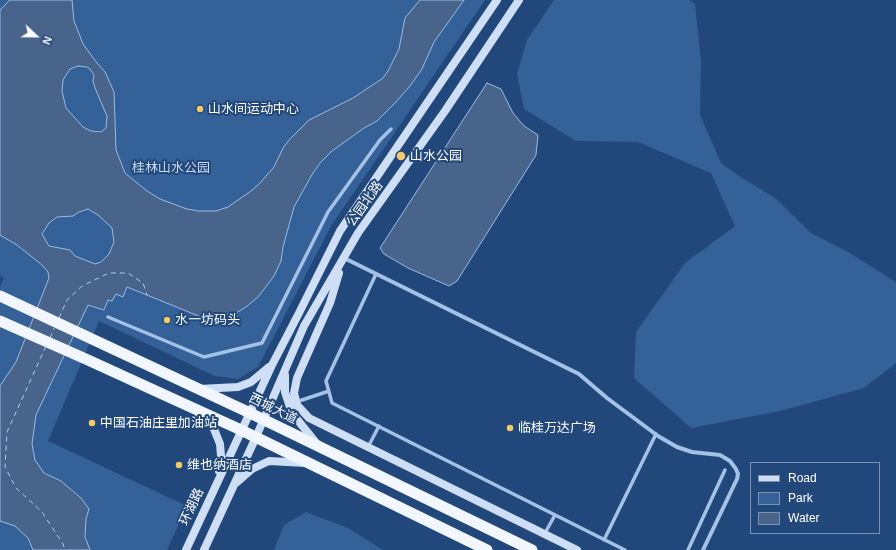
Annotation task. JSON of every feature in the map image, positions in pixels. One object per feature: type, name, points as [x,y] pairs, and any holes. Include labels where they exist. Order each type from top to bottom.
[{"type":"highway","name":"西城大道","points":[[0,296],[250,413],[532,550]]},
{"type":"highway","points":[[5,325],[88,360],[241,430],[488,550]]},
{"type":"main road","name":"公园北路","points":[[241,430],[340,231],[497,0]]},
{"type":"main road","name":"公园北路","points":[[256,437],[304,326],[358,233],[445,111],[519,0]]},
{"type":"main road","points":[[344,258],[330,303],[297,378],[294,393],[297,405],[309,418],[577,550]]},
{"type":"main road","points":[[198,389],[238,387],[251,382],[272,365]]},
{"type":"main road","points":[[285,371],[285,392],[292,413],[319,446]]},
{"type":"main road","points":[[189,406],[214,429],[220,444],[221,456],[218,480]]},
{"type":"main road","name":"环湖路","points":[[186,550],[241,430]]},
{"type":"main road","points":[[204,550],[256,437]]},
{"type":"main road","points":[[234,485],[252,469],[269,462],[310,464]]},
{"type":"street","points":[[108,317],[204,357],[262,343],[328,212],[380,140],[391,129]]},
{"type":"street","points":[[344,258],[579,374],[607,398],[656,434],[682,449],[692,452],[721,455],[730,461],[736,469],[738,476],[703,550]]},
{"type":"street","points":[[376,274],[326,381],[332,403],[625,550]]},
{"type":"street","points":[[296,402],[329,391]]},
{"type":"street","points":[[368,447],[379,426]]},
{"type":"street","points":[[604,540],[656,434]]},
{"type":"street","points":[[688,550],[726,470]]},
{"type":"street","points":[[545,534],[555,515]]},
{"type":"green space","name":"桂林山水公园","points":[[0,0],[485,0],[331,226],[258,367],[238,379],[215,376],[99,321],[48,441],[187,506],[167,550],[0,550],[0,287],[4,278],[0,275]]},
{"type":"green space","points":[[554,0],[689,0],[695,4],[701,61],[700,115],[721,163],[775,198],[811,233],[848,252],[896,282],[896,363],[864,388],[780,411],[691,428],[634,378],[636,332],[685,263],[735,226],[711,173],[638,142],[576,141],[524,109],[517,74],[527,40]]},
{"type":"green space","points":[[306,512],[348,528],[383,550],[274,550],[284,525]]},
{"type":"water","points":[[10,0],[72,0],[74,21],[83,44],[105,72],[114,92],[116,150],[125,173],[147,191],[160,199],[187,209],[216,211],[228,207],[259,184],[274,167],[283,148],[289,140],[309,120],[353,98],[383,78],[399,49],[405,18],[420,0],[464,0],[434,42],[422,69],[395,103],[377,121],[364,128],[332,151],[320,163],[294,207],[283,247],[281,261],[274,276],[258,297],[246,307],[236,313],[220,315],[216,323],[127,287],[123,297],[116,294],[112,301],[108,300],[104,310],[88,305],[36,415],[32,444],[35,460],[44,473],[61,481],[81,498],[89,509],[86,519],[85,537],[90,550],[33,550],[28,538],[15,526],[0,521],[0,386],[16,362],[49,278],[48,272],[42,265],[17,245],[0,235],[0,10]],"holes":[[[78,66],[87,67],[94,75],[93,81],[95,88],[107,116],[106,128],[101,132],[91,131],[83,127],[66,108],[62,91],[63,80],[70,69]],[[88,209],[98,215],[112,228],[114,242],[109,254],[101,262],[95,264],[75,256],[70,250],[49,246],[42,234],[49,223],[57,217],[73,216]]]},
{"type":"water","points":[[487,83],[501,89],[513,113],[524,126],[538,135],[536,155],[457,281],[449,286],[408,268],[384,254],[380,248]]},
{"type":"ferry route","points":[[59,318],[67,300],[82,286],[109,273],[128,273],[143,283],[147,295]]},
{"type":"ferry route","points":[[50,338],[54,328]]},
{"type":"ferry route","points":[[46,346],[7,432],[5,467],[16,488],[42,512],[63,544],[65,550]]},
{"type":"place","name":"山水间运动中心","points":[[200,109]]},
{"type":"place","name":"山水公园","points":[[401,156]]},
{"type":"place","name":"水一坊码头","points":[[167,320]]},
{"type":"place","name":"中国石油庄里加油站","points":[[92,423]]},
{"type":"place","name":"临桂万达广场","points":[[510,428]]},
{"type":"place","name":"维也纳酒店","points":[[179,465]]}]
